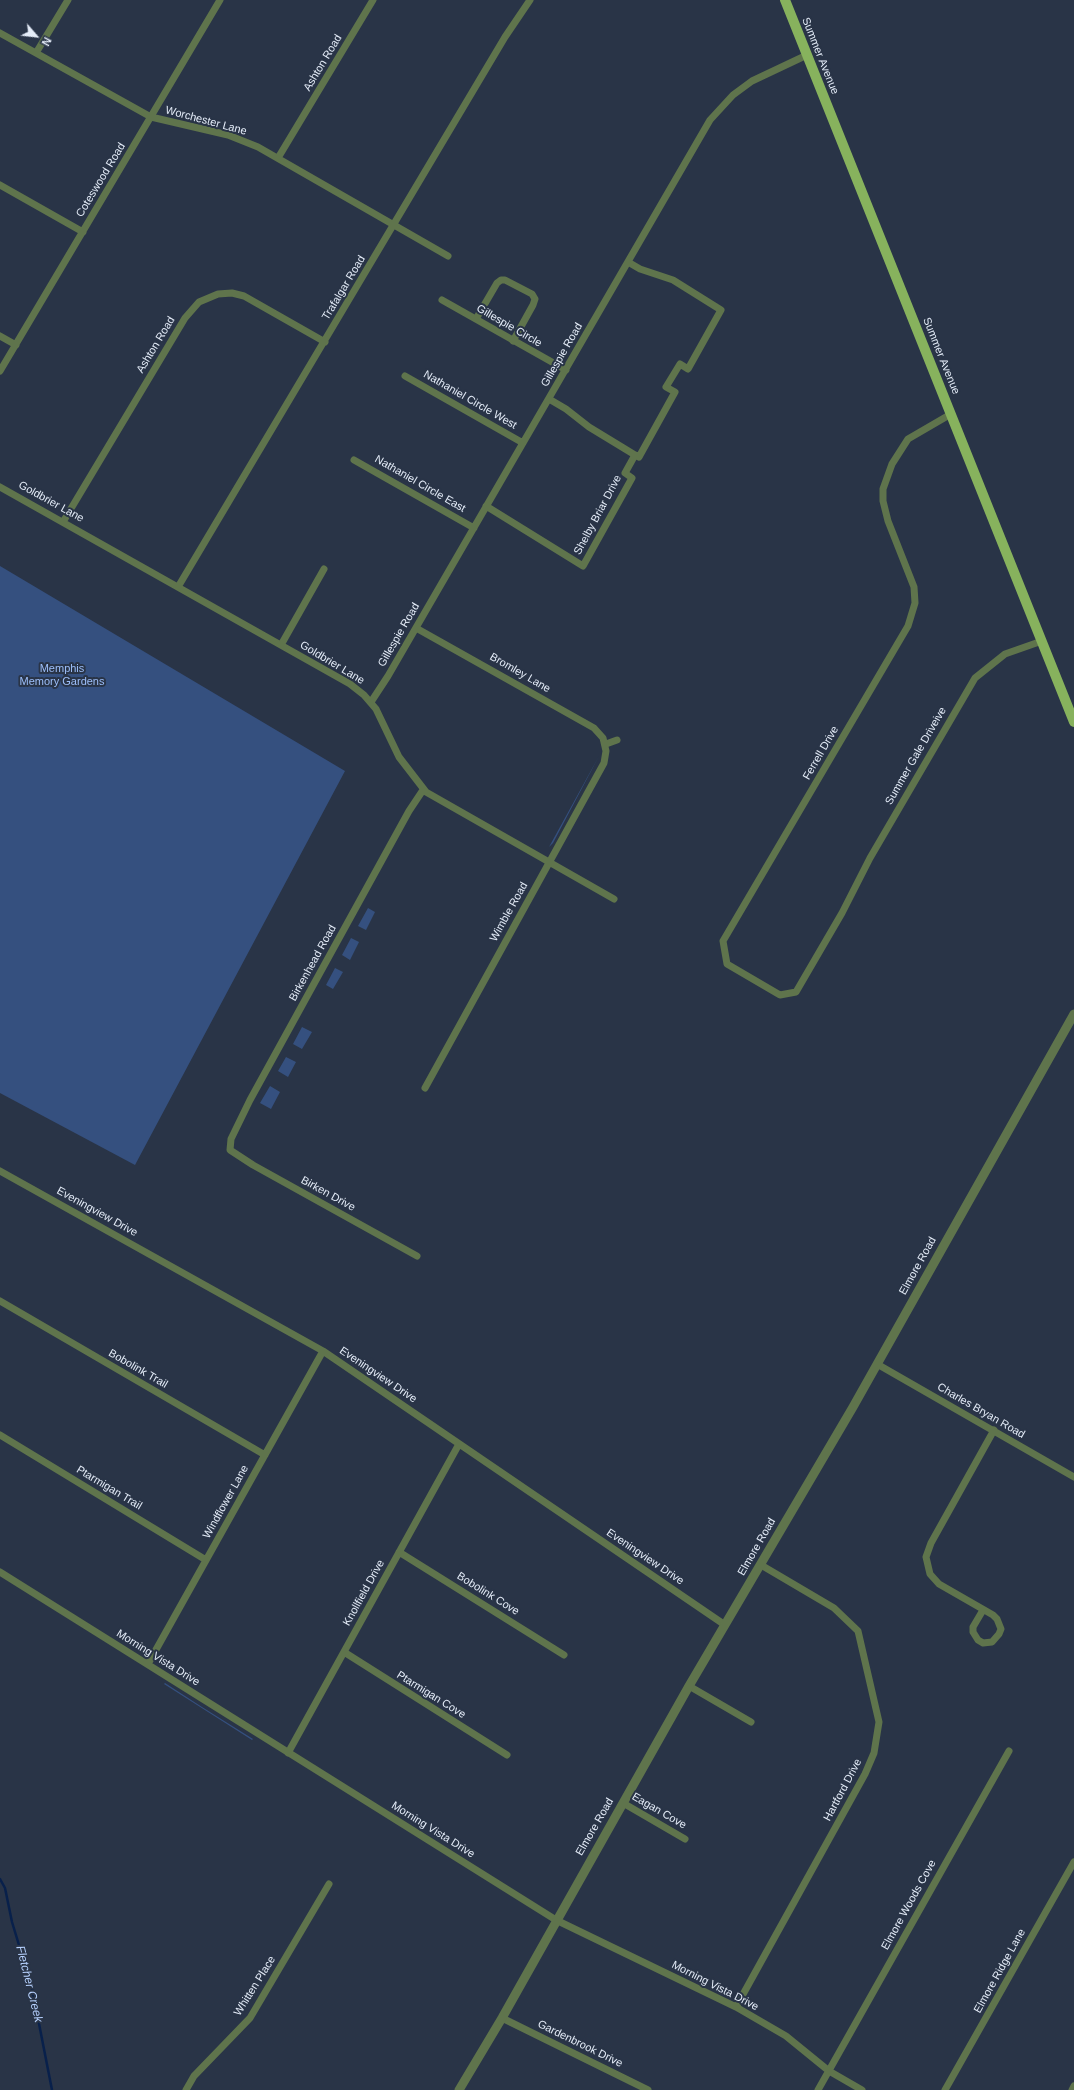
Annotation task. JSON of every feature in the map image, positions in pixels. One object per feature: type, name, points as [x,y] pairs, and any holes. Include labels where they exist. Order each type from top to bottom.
[{"type":"main road","name":"Summer Avenue","points":[[784,0],[1074,722]]},
{"type":"street","points":[[36,53],[68,0]]},
{"type":"street","name":"Coteswood Road","points":[[0,371],[220,0]]},
{"type":"street","name":"Ashton Road","points":[[278,158],[373,0]]},
{"type":"street","name":"Trafalgar Road","points":[[178,587],[506,37],[530,0]]},
{"type":"street","name":"Worchester Lane","points":[[0,33],[151,117],[228,135],[246,142],[278,158],[448,256]]},
{"type":"street","name":"Gillespie Road","points":[[371,702],[416,628],[566,370],[698,139],[721,107],[732,95],[752,81],[807,55]]},
{"type":"street","points":[[0,186],[83,232]]},
{"type":"street","name":"Shelby Briar Drive","points":[[486,506],[583,566],[632,478],[625,473],[635,455],[639,457],[675,392],[666,387],[680,364],[688,369],[721,310],[673,280],[640,269],[628,262]]},
{"type":"street","points":[[476,319],[497,283],[501,280],[505,280],[532,294],[535,299],[533,304],[513,341]]},
{"type":"street","name":"Ashton Road","points":[[63,522],[185,318],[199,302],[218,294],[232,293],[244,296],[325,342]]},
{"type":"street","name":"Gillespie Circle","points":[[442,300],[566,370]]},
{"type":"street","points":[[0,336],[16,345]]},
{"type":"street","name":"Nathaniel Circle West","points":[[405,376],[523,443]]},
{"type":"street","points":[[549,399],[566,409],[589,427],[635,455]]},
{"type":"street","name":"Ferrell Drive","points":[[842,913],[796,992],[780,995],[727,964],[722,941],[908,626],[915,603],[914,588],[888,521],[883,501],[883,489],[892,464],[908,439],[951,414]]},
{"type":"street","name":"Nathaniel Circle East","points":[[354,460],[474,528]]},
{"type":"street","name":"Goldbrier Lane","points":[[0,487],[350,684],[371,702],[381,718],[400,757],[423,790],[457,811],[614,899]]},
{"type":"street","points":[[281,645],[324,569]]},
{"type":"street","name":"Bromley Lane","points":[[416,628],[594,728],[599,732],[606,744]]},
{"type":"street","name":"Summer Gale Driveive","points":[[842,913],[870,858],[975,678],[1005,654],[1042,641]]},
{"type":"street","points":[[606,744],[617,740]]},
{"type":"street","name":"Wimble Road","points":[[426,1088],[604,763],[606,744]]},
{"type":"street","name":"Birkenhead Road","points":[[230,1150],[231,1139],[250,1100],[403,822],[423,790]]},
{"type":"street","name":"Elmore Road","points":[[459,2090],[502,2018],[689,1686],[877,1364],[1074,1014]]},
{"type":"street","name":"Birken Drive","points":[[230,1150],[252,1165],[416,1256]]},
{"type":"street","name":"Eveningview Drive","points":[[0,1171],[323,1351],[725,1625]]},
{"type":"street","name":"Bobolink Trail","points":[[0,1302],[264,1455]]},
{"type":"street","name":"Windflower Lane","points":[[148,1664],[323,1351]]},
{"type":"street","name":"Charles Bryan Road","points":[[877,1364],[1074,1477]]},
{"type":"street","points":[[983,1610],[973,1627],[973,1632],[978,1640],[983,1642],[992,1642],[999,1634],[1000,1623],[983,1610],[939,1584],[930,1574],[926,1557],[931,1543],[994,1430]]},
{"type":"street","name":"Ptarmigan Trail","points":[[0,1435],[206,1560]]},
{"type":"street","name":"Knollfield Drive","points":[[288,1752],[459,1444]]},
{"type":"street","name":"Bobolink Cove","points":[[400,1552],[564,1655]]},
{"type":"street","name":"Hartford Drive","points":[[736,2007],[865,1774],[874,1753],[878,1722],[858,1631],[834,1608],[761,1565]]},
{"type":"street","name":"Morning Vista Drive","points":[[0,1572],[556,1920],[736,2007],[786,2036],[829,2071],[862,2090]]},
{"type":"street","name":"Ptarmigan Cove","points":[[344,1652],[507,1755]]},
{"type":"street","points":[[689,1686],[751,1722]]},
{"type":"street","name":"Elmore Woods Cove","points":[[818,2090],[1009,1751]]},
{"type":"street","name":"Eagan Cove","points":[[623,1803],[685,1839]]},
{"type":"street","name":"Elmore Ridge Lane","points":[[945,2090],[1074,1862]]},
{"type":"street","name":"Whitten Place","points":[[186,2090],[194,2076],[250,2018],[329,1884]]},
{"type":"street","name":"Gardenbrook Drive","points":[[502,2018],[648,2090]]},
{"type":"street","points":[[1072,2090],[1074,2086]]},
{"type":"green space","name":"Memphis Memory Gardens","points":[[0,566],[345,771],[135,1165],[0,1093]]},
{"type":"green space","points":[[599,756],[553,843],[549,847]]},
{"type":"green space","points":[[368,908],[375,912],[366,930],[358,926]]},
{"type":"green space","points":[[351,938],[359,942],[350,960],[342,955]]},
{"type":"green space","points":[[335,968],[343,972],[333,989],[326,985]]},
{"type":"green space","points":[[302,1027],[312,1032],[302,1049],[293,1044]]},
{"type":"green space","points":[[286,1057],[296,1062],[288,1077],[278,1071]]},
{"type":"green space","points":[[270,1086],[280,1092],[271,1109],[260,1103]]},
{"type":"green space","points":[[165,1683],[253,1739],[252,1740],[164,1684]]},
{"type":"waterway","name":"Fletcher Creek","points":[[0,1879],[5,1888],[12,1922],[32,1988],[52,2090]]}]
